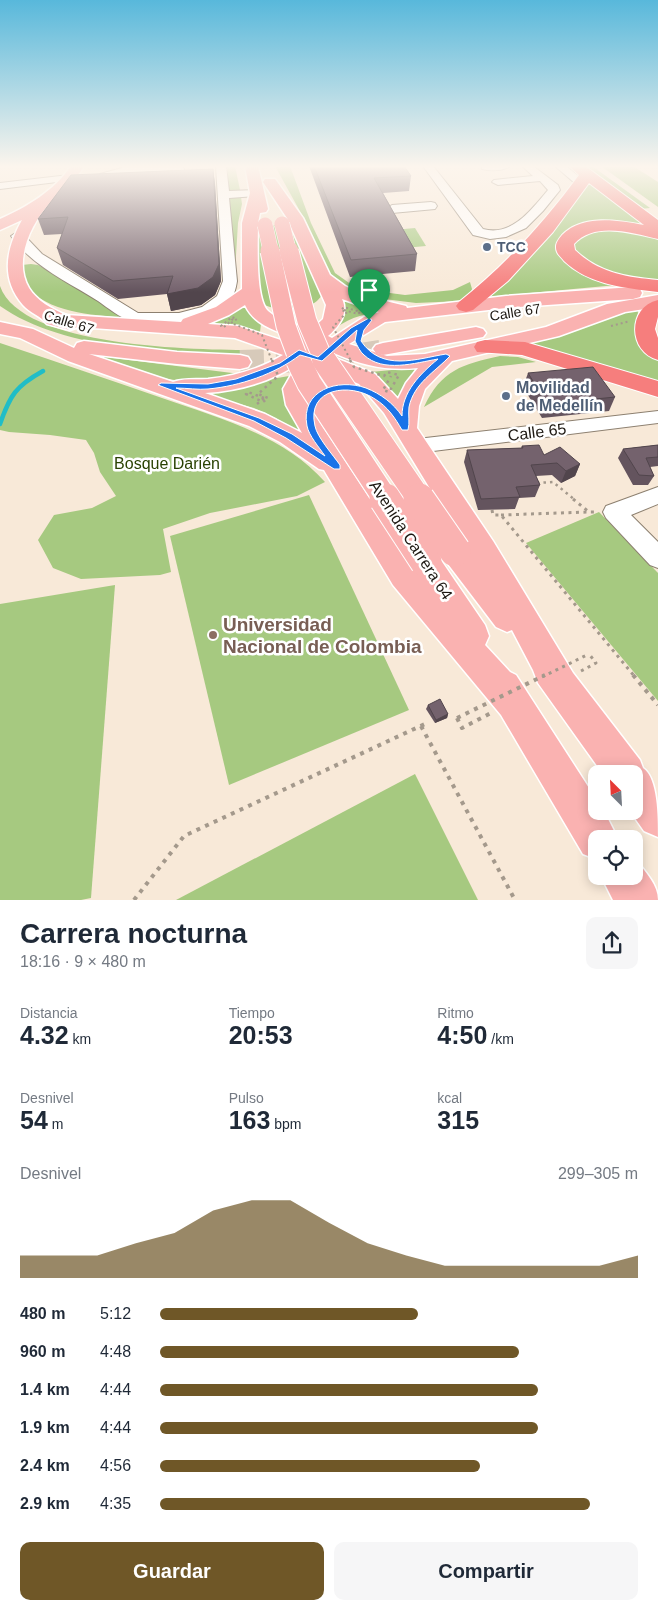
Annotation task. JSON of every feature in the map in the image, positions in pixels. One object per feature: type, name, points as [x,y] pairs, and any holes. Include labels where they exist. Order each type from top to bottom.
[{"type":"highway","points":[[466,306],[513,266],[554,222],[563,208]]},
{"type":"highway","points":[[638,208],[655,220]]},
{"type":"highway","points":[[658,234],[629,228],[593,227],[570,235],[565,243],[566,252],[587,270],[627,283],[658,288]]},
{"type":"highway","points":[[658,306],[648,314],[643,327],[648,341],[658,353]]},
{"type":"highway","points":[[485,347],[525,349],[658,389]]},
{"type":"main road","points":[[0,225],[28,208]]},
{"type":"main road","points":[[5,266],[9,250],[36,208]]},
{"type":"main road","points":[[256,208],[250,223],[252,297],[260,315],[361,375],[372,384],[405,427],[483,550],[569,678]]},
{"type":"main road","points":[[269,208],[274,225]]},
{"type":"main road","points":[[285,208],[295,218],[335,305],[335,316],[328,325],[317,349],[294,389],[298,405],[404,576],[503,707]]},
{"type":"main road","name":"Avenida Carrera 64","points":[[274,225],[284,322],[297,360],[309,383],[441,556],[569,678],[621,765]]},
{"type":"main road","name":"Avenida Carrera 64","points":[[274,225],[307,321],[326,366],[441,556],[503,707],[592,830]]},
{"type":"main road","name":"Calle 67","points":[[5,266],[7,284],[17,298],[27,307],[54,320],[109,334],[245,355]]},
{"type":"main road","points":[[252,297],[267,311],[277,314],[299,313],[320,307],[325,302],[325,284]]},
{"type":"main road","points":[[325,284],[356,299],[386,308],[416,312],[466,306],[633,293]]},
{"type":"main road","name":"Calle 67","points":[[380,348],[658,288]]},
{"type":"main road","points":[[173,327],[220,314],[237,303],[252,297]]},
{"type":"main road","name":"Calle 67","points":[[380,348],[658,301]]},
{"type":"main road","points":[[161,385],[208,387],[245,355],[317,349],[380,348],[414,363],[560,330],[618,308]]},
{"type":"main road","points":[[54,320],[222,330],[245,355],[282,365],[317,349],[365,358],[380,348],[416,312]]},
{"type":"main road","name":"Calle 67","points":[[0,317],[26,333],[70,344],[135,354],[245,355]]},
{"type":"main road","points":[[0,328],[26,333],[75,356],[256,420],[289,436],[337,467]]},
{"type":"main road","points":[[405,427],[406,408],[411,393],[425,373],[446,356]]},
{"type":"main road","points":[[311,428],[310,409],[313,401],[326,391],[349,387],[364,390],[377,396],[405,427]]},
{"type":"main road","points":[[643,796],[658,817]]},
{"type":"main road","points":[[628,885],[637,900]]},
{"type":"street","points":[[17,236],[37,257],[134,317],[180,318],[207,310],[223,299],[228,290],[230,281],[229,253],[223,208]]},
{"type":"street","points":[[392,209],[405,208]]},
{"type":"street","points":[[460,208],[478,232],[484,234],[513,232],[540,208]]},
{"type":"street","points":[[5,266],[37,257]]},
{"type":"street","name":"Calle 65","points":[[405,427],[658,417]]},
{"type":"street","points":[[658,502],[658,496],[614,512],[658,558]]},
{"type":"path","points":[[344,310],[358,314],[360,312],[344,307],[341,310],[347,312],[333,327],[354,367],[384,376],[387,372],[399,375],[389,392],[383,390],[380,348]]},
{"type":"path","points":[[233,319],[224,327],[221,326],[232,317],[236,319],[231,323],[262,335],[278,376],[258,394],[268,398],[264,402],[246,394],[248,392],[264,398],[257,404]]},
{"type":"path","points":[[533,483],[553,482],[589,512]]},
{"type":"path","points":[[492,510],[493,515],[614,512]]},
{"type":"path","points":[[502,515],[658,705]]},
{"type":"path","points":[[503,707],[462,728],[457,718],[589,654],[596,664],[569,678]]},
{"type":"path","points":[[134,900],[184,836],[427,723]]},
{"type":"path","points":[[420,726],[515,900]]},
{"type":"green space","points":[[230,208],[241,208],[238,223],[234,288]]},
{"type":"green space","points":[[298,208],[305,208],[335,273],[352,285],[375,291],[405,295],[453,290],[470,282],[472,289],[470,295],[461,301],[416,303],[384,299],[341,284],[327,270]]},
{"type":"green space","points":[[563,208],[624,208],[653,230],[600,224],[559,242],[617,285],[485,297]]},
{"type":"green space","points":[[291,224],[323,291],[319,299],[303,308],[282,309],[262,304],[256,299],[257,227]]},
{"type":"green space","points":[[415,228],[426,246],[404,248],[393,230]]},
{"type":"green space","points":[[612,229],[658,237],[658,280],[632,281],[611,276],[592,266],[571,251],[578,234]]},
{"type":"green space","points":[[22,265],[38,265],[135,319],[64,309],[39,298],[26,289]]},
{"type":"green space","points":[[0,286],[15,307],[42,323],[77,334],[117,342],[158,346],[259,350],[260,358],[196,355],[125,348],[90,342],[57,333],[27,321],[0,306]]},
{"type":"green space","points":[[337,296],[363,306],[386,310],[354,318],[336,328],[339,317]]},
{"type":"green space","points":[[246,302],[252,316],[261,324],[260,332],[198,323]]},
{"type":"green space","points":[[638,309],[639,338],[645,348],[658,360],[658,385],[522,343],[609,316]]},
{"type":"green space","name":"Bosque Darién","points":[[0,343],[228,421],[270,440],[290,452],[325,482],[297,496],[210,513],[163,529],[171,572],[160,575],[81,579],[53,568],[38,540],[54,515],[92,508],[116,496],[100,472],[94,453],[86,440],[0,430]]},
{"type":"green space","points":[[89,355],[240,374],[219,379],[181,381],[145,374]]},
{"type":"green space","points":[[500,356],[518,357],[536,362],[492,367],[424,407],[438,385],[454,371],[475,362]]},
{"type":"green space","points":[[423,367],[402,402],[360,373]]},
{"type":"green space","points":[[289,376],[283,394],[287,408],[310,441],[276,418],[254,408],[196,392]]},
{"type":"green space","points":[[309,495],[409,710],[229,785],[170,536]]},
{"type":"green space","points":[[599,512],[658,573],[658,701],[526,543]]},
{"type":"green space","points":[[115,585],[91,898],[81,900],[0,900],[0,604]]},
{"type":"green space","points":[[415,774],[478,900],[176,900]]},
{"type":"building","points":[[46,208],[215,208],[219,264],[213,277],[198,288],[167,294],[173,276],[113,281],[57,248],[68,217],[38,219]]},
{"type":"building","points":[[331,208],[391,208],[417,254],[351,260]]},
{"type":"building","points":[[593,367],[615,397],[547,404],[528,373]]},
{"type":"building","points":[[539,445],[544,455],[560,447],[580,464],[566,471],[557,463],[531,465],[540,485],[516,487],[520,497],[481,499],[467,450],[523,448],[522,446]]},
{"type":"building","points":[[658,445],[658,457],[646,458],[654,476],[639,475],[623,449]]},
{"type":"building","points":[[440,699],[448,714],[436,720],[428,705]]},
{"type":"waterway","points":[[0,424],[15,392],[43,371]]},
{"type":"tunnel","points":[[278,361],[307,361],[383,349]]},
{"type":"tunnel","points":[[240,362],[312,360]]},
{"type":"place","name":"TCC","points":[[487,247]]},
{"type":"place","name":"Movilidad de Medellín","points":[[506,396]]},
{"type":"place","name":"Universidad Nacional de Colombia","points":[[213,635]]},
{"type":"route","points":[[369,320],[358,335],[358,341],[361,348],[374,358],[387,362],[414,363],[446,356],[425,373],[416,384],[407,401],[405,428],[392,408],[377,396],[364,390],[349,387],[336,388],[326,391],[313,401],[310,409],[311,428],[337,467],[289,436],[256,420],[161,385],[208,387],[238,381],[282,365],[299,352],[320,359],[353,330],[369,320]]}]
